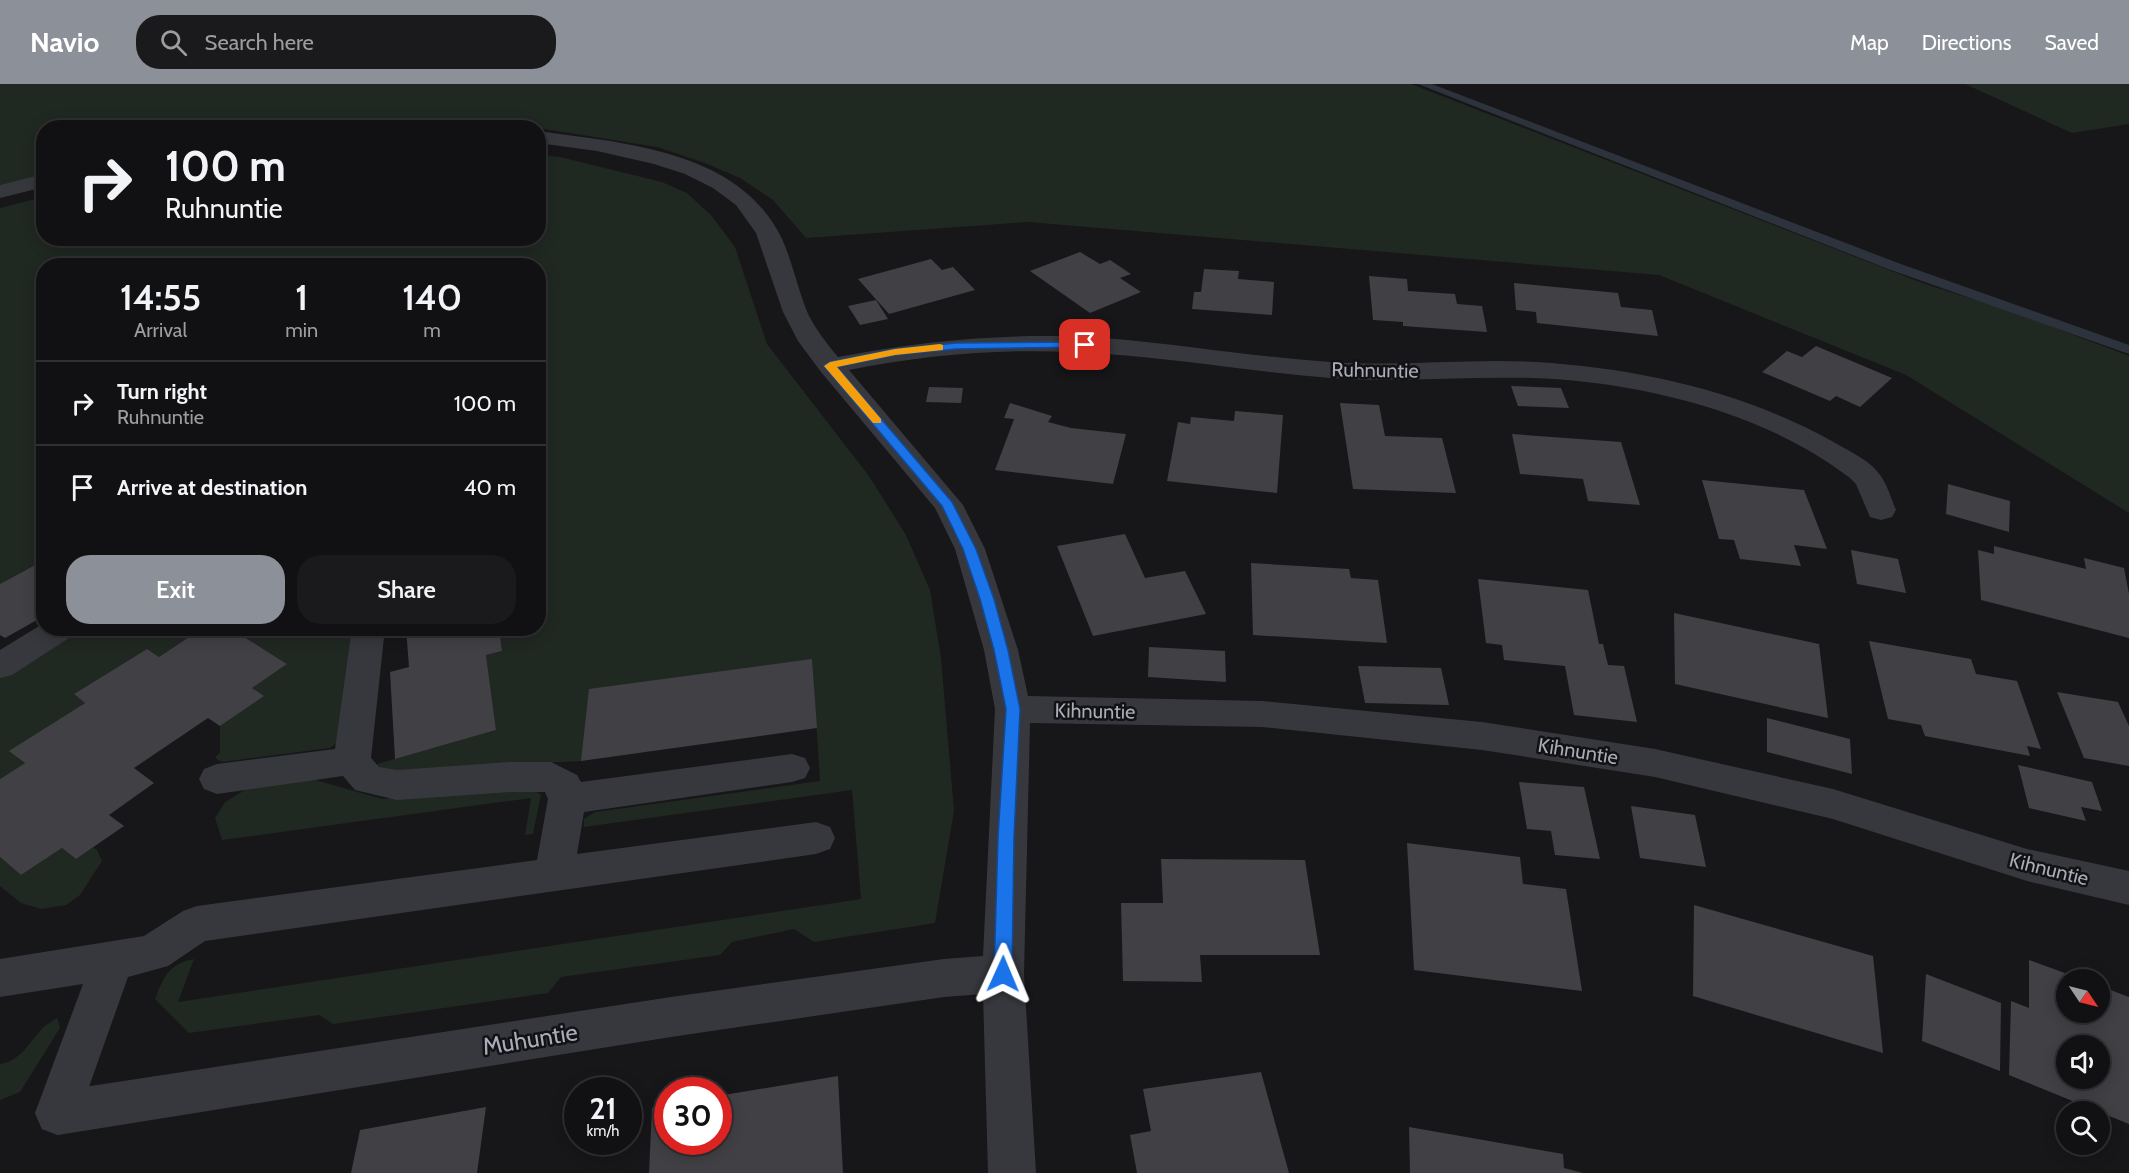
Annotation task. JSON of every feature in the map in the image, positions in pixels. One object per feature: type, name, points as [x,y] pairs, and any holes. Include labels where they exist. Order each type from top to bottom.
[{"type":"street","points":[[546,138],[620,150],[672,163],[712,178],[752,208],[764,225],[795,310],[811,341],[948,505],[970,549],[1001,650],[1013,709],[1006,837],[1003,974],[1012,1173]]},
{"type":"street","points":[[0,192],[36,182]]},
{"type":"street","name":"Ruhnuntie","points":[[830,366],[895,352],[956,346],[1064,344],[1368,373],[1532,370],[1597,375],[1715,402],[1769,420],[1809,439],[1845,461],[1868,479],[1881,510]]},
{"type":"street","points":[[0,666],[47,636]]},
{"type":"street","points":[[368,636],[352,761],[368,780],[397,785],[510,777],[551,777],[564,785],[567,799],[554,874]]},
{"type":"street","name":"Kihnuntie","points":[[1013,709],[1262,714],[1482,736],[1597,754],[1655,764],[1833,804],[2027,865],[2129,888]]},
{"type":"street","points":[[217,778],[352,761]]},
{"type":"street","points":[[567,799],[792,768]]},
{"type":"street","points":[[0,978],[113,961],[153,952],[197,924],[816,838]]},
{"type":"street","name":"Muhuntie","points":[[113,961],[58,1113],[671,1017],[944,978],[1003,974]]},
{"type":"shaded area","points":[[0,84],[1411,84],[1925,284],[2008,310],[2129,356],[2129,513],[1906,375],[1659,275],[1028,222],[806,238],[773,200],[740,178],[705,163],[657,147],[546,129],[546,120],[36,120],[36,177],[0,185]]},
{"type":"shaded area","points":[[1965,84],[2129,84],[2129,124],[2072,133]]},
{"type":"shaded area","points":[[546,156],[662,182],[687,193],[711,215],[735,247],[767,344],[869,476],[906,535],[930,590],[941,658],[954,811],[935,923],[814,942],[794,929],[732,942],[720,955],[561,977],[548,993],[333,1024],[319,1015],[189,1033],[155,999],[168,973],[178,964],[194,959],[178,1002],[861,899],[852,790],[584,827],[584,819],[595,812],[820,781],[812,659],[581,761],[381,771],[377,764],[496,730],[486,655],[502,651],[500,636],[546,636],[546,258],[36,258],[36,564],[0,584],[0,208],[36,199],[36,246],[546,246]]},
{"type":"shaded area","points":[[61,636],[192,636],[159,657],[147,649],[74,694],[85,703],[10,751],[25,763],[0,779],[0,676]]},
{"type":"shaded area","points":[[242,636],[351,636],[353,676],[351,711],[340,739],[330,748],[222,762],[215,758],[220,752],[220,726],[263,696],[252,688],[287,664]]},
{"type":"shaded area","points":[[312,779],[382,799],[517,786],[534,790],[541,795],[533,834],[525,835],[531,798],[222,840],[215,818],[225,802],[245,790]]},
{"type":"shaded area","points":[[93,847],[102,861],[80,895],[66,905],[41,909],[21,903],[0,886],[0,857],[21,875],[62,848],[76,859]]},
{"type":"shaded area","points":[[57,1018],[60,1028],[20,1092],[0,1100],[0,1064],[18,1056],[43,1028]]},
{"type":"building","points":[[1080,252],[1100,264],[1110,260],[1131,274],[1120,278],[1141,292],[1090,313],[1030,271]]},
{"type":"building","points":[[931,259],[942,270],[953,267],[975,290],[889,314],[858,279]]},
{"type":"building","points":[[1204,269],[1239,271],[1238,279],[1274,282],[1272,315],[1192,309],[1194,292],[1201,292]]},
{"type":"building","points":[[1369,276],[1407,279],[1408,291],[1455,294],[1457,304],[1482,306],[1487,332],[1403,326],[1403,322],[1373,320]]},
{"type":"building","points":[[1514,283],[1618,293],[1621,307],[1652,310],[1658,336],[1537,323],[1536,312],[1516,310]]},
{"type":"building","points":[[876,300],[888,319],[860,325],[848,306]]},
{"type":"building","points":[[1816,346],[1892,378],[1860,407],[1836,396],[1830,401],[1762,372],[1787,351],[1802,357]]},
{"type":"building","points":[[1511,386],[1561,388],[1569,408],[1518,406]]},
{"type":"building","points":[[929,387],[963,388],[961,403],[926,402]]},
{"type":"building","points":[[1010,403],[1052,416],[1048,422],[1071,428],[1126,434],[1113,484],[995,470],[1014,419],[1004,418]]},
{"type":"building","points":[[1340,403],[1379,405],[1385,436],[1442,438],[1456,493],[1353,489]]},
{"type":"building","points":[[1235,411],[1283,415],[1277,493],[1167,481],[1178,422],[1190,424],[1191,417],[1234,421]]},
{"type":"building","points":[[1512,434],[1621,442],[1640,505],[1588,501],[1583,479],[1520,474]]},
{"type":"building","points":[[1702,480],[1804,490],[1827,549],[1794,545],[1801,566],[1740,559],[1734,540],[1719,539]]},
{"type":"building","points":[[1948,484],[2010,501],[2009,532],[1946,514]]},
{"type":"building","points":[[1125,534],[1145,578],[1185,571],[1206,614],[1093,636],[1057,546]]},
{"type":"building","points":[[1994,546],[2086,569],[2084,558],[2124,568],[2129,594],[2129,638],[1981,600],[1978,550],[1994,554]]},
{"type":"building","points":[[1851,550],[1898,559],[1906,593],[1857,584]]},
{"type":"building","points":[[1251,563],[1349,569],[1351,578],[1378,580],[1387,643],[1253,635]]},
{"type":"building","points":[[36,564],[36,621],[5,638],[0,635],[0,584]]},
{"type":"building","points":[[1478,579],[1588,590],[1599,644],[1603,644],[1608,665],[1624,666],[1637,722],[1574,715],[1565,666],[1504,660],[1502,645],[1486,643]]},
{"type":"building","points":[[1674,613],[1819,644],[1828,718],[1675,684]]},
{"type":"building","points":[[191,636],[243,636],[287,664],[252,688],[264,696],[220,726],[208,718],[134,768],[154,783],[109,815],[124,826],[76,859],[62,848],[21,875],[0,857],[0,779],[25,763],[9,751],[85,703],[74,694],[147,649],[159,657]]},
{"type":"building","points":[[407,636],[500,636],[502,651],[486,655],[496,730],[395,759],[390,672],[409,667]]},
{"type":"building","points":[[1869,641],[1971,659],[1976,674],[2017,681],[2041,749],[2027,746],[2030,756],[1925,736],[1921,725],[1888,719]]},
{"type":"building","points":[[1149,647],[1225,651],[1226,682],[1148,677]]},
{"type":"building","points":[[812,659],[817,728],[581,761],[589,689]]},
{"type":"building","points":[[1358,666],[1441,668],[1449,705],[1365,703]]},
{"type":"building","points":[[2057,692],[2118,702],[2129,726],[2129,766],[2084,758]]},
{"type":"building","points":[[1767,718],[1850,739],[1852,774],[1767,752]]},
{"type":"building","points":[[2018,765],[2092,782],[2102,811],[2081,807],[2086,821],[2029,808]]},
{"type":"building","points":[[1519,782],[1584,787],[1600,859],[1555,855],[1551,831],[1527,829]]},
{"type":"building","points":[[1631,806],[1695,815],[1706,867],[1640,858]]},
{"type":"building","points":[[1407,843],[1520,857],[1523,884],[1566,889],[1582,991],[1414,970]]},
{"type":"building","points":[[1161,859],[1305,860],[1320,955],[1200,955],[1202,982],[1123,981],[1121,903],[1163,903]]},
{"type":"building","points":[[1694,905],[1873,956],[1883,1053],[1693,996]]},
{"type":"building","points":[[2029,960],[2056,970],[2056,1023],[2110,1023],[2110,990],[2129,997],[2129,1124],[2110,1116],[2110,1101],[2073,1101],[2009,1075],[2011,1001],[2029,1008]]},
{"type":"building","points":[[1926,974],[2001,1003],[2000,1071],[1922,1041]]},
{"type":"building","points":[[1261,1072],[1289,1173],[1137,1173],[1130,1135],[1151,1131],[1143,1089]]},
{"type":"building","points":[[838,1076],[843,1173],[649,1173],[652,1108],[654,1108],[654,1155],[732,1155],[732,1094]]},
{"type":"building","points":[[486,1107],[477,1173],[351,1173],[360,1130]]},
{"type":"building","points":[[1409,1127],[1563,1154],[1564,1168],[1583,1173],[1410,1173]]},
{"type":"waterway","points":[[1423,84],[1893,266],[2129,350]]},
{"type":"slow traffic","points":[[877,421],[830,366],[895,352],[940,348]]},
{"type":"route","points":[[1003,974],[1006,837],[1013,709],[1001,650],[987,599],[970,549],[948,505],[830,366],[895,352],[956,346],[1085,345]]}]
